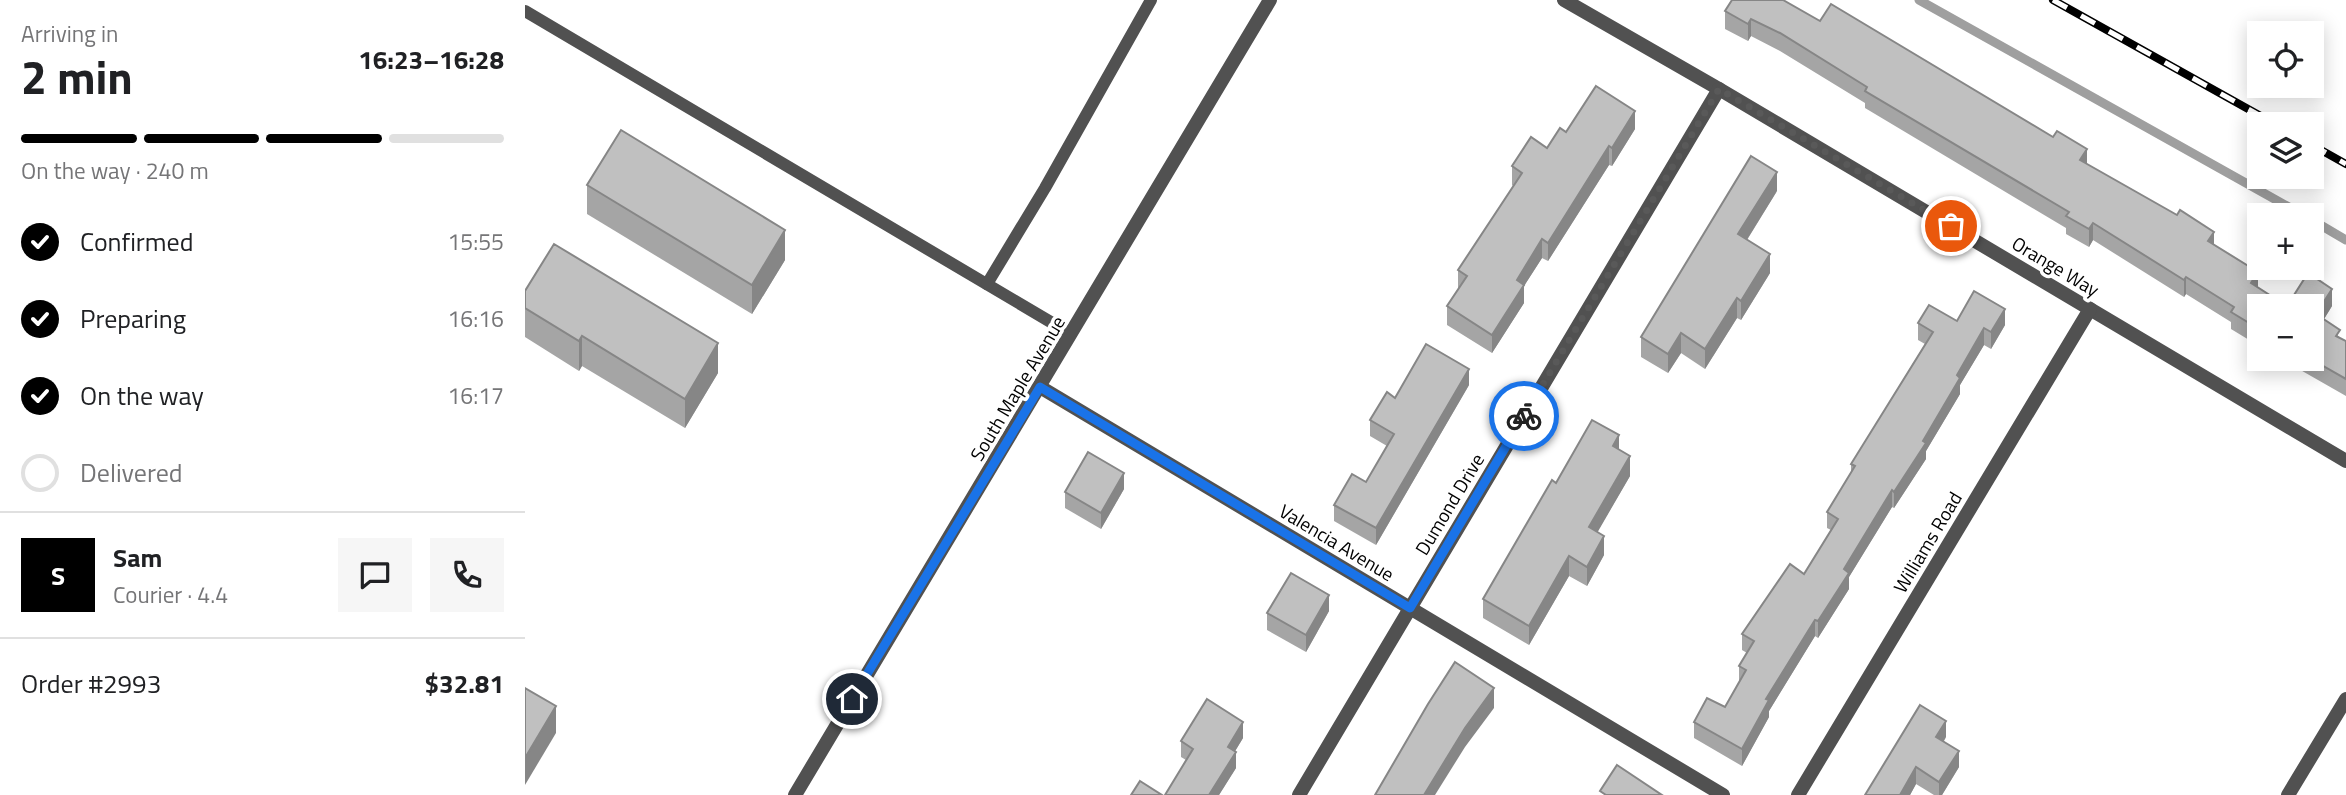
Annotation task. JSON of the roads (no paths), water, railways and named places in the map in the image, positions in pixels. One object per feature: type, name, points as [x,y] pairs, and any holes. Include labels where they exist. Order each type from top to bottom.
[{"type":"street","name":"South Maple Avenue","points":[[795,795],[1270,0]]},
{"type":"street","name":"Orange Way","points":[[1564,0],[2346,461]]},
{"type":"street","name":"Dumond Drive","points":[[1299,795],[1719,89]]},
{"type":"street","name":"Williams Road","points":[[1798,795],[2090,309]]},
{"type":"street","name":"Valencia Avenue","points":[[1040,387],[1723,795]]},
{"type":"street","points":[[2288,795],[2346,699]]},
{"type":"lane","points":[[987,284],[1045,188],[1151,0]]},
{"type":"lane","points":[[525,11],[1071,334]]},
{"type":"waterway","points":[[1919,0],[2282,203]]},
{"type":"waterway","points":[[2324,227],[2346,240]]},
{"type":"railway","points":[[2053,0],[2254,112]]},
{"type":"railway","points":[[2324,152],[2346,164]]}]
